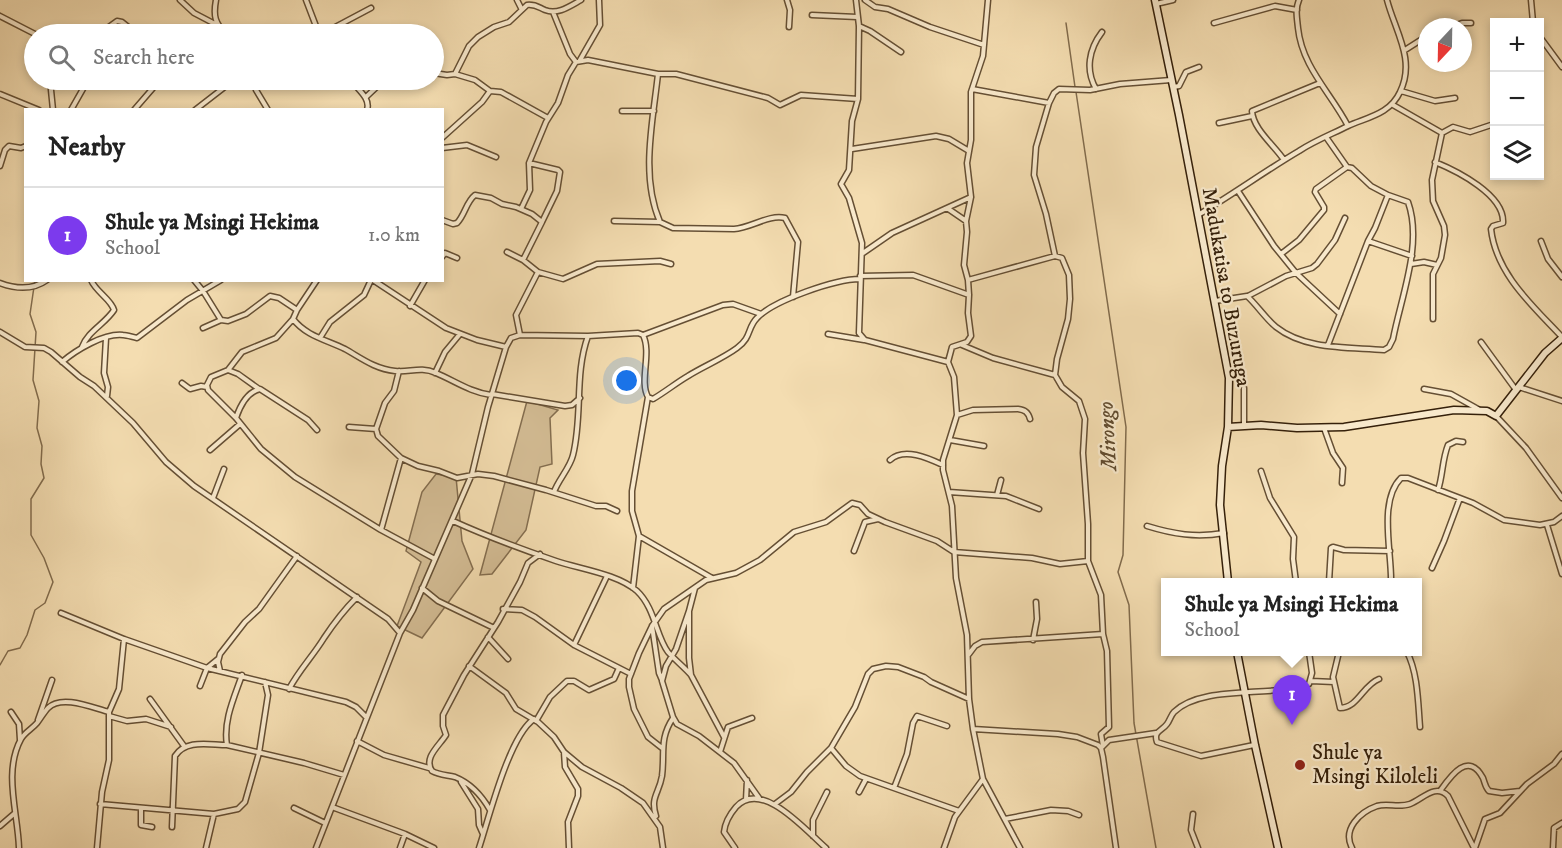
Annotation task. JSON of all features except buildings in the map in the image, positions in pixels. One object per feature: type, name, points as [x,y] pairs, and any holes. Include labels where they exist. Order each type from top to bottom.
[{"type":"main road","name":"Madukatisa to Buzuruga","points":[[1155,2],[1229,378],[1228,427],[1220,485],[1228,578]]},
{"type":"main road","points":[[1228,427],[1244,425],[1344,427],[1454,410],[1478,409],[1497,416],[1545,353],[1562,337]]},
{"type":"main road","points":[[1238,656],[1276,847]]},
{"type":"street","points":[[180,0],[194,13],[218,24]]},
{"type":"street","points":[[216,0],[214,15],[218,24]]},
{"type":"street","points":[[306,0],[316,24]]},
{"type":"street","points":[[517,0],[521,9]]},
{"type":"street","points":[[538,6],[540,0]]},
{"type":"street","points":[[454,74],[469,46],[478,37],[494,27],[509,22],[521,9],[530,5],[553,12],[582,0]]},
{"type":"street","points":[[521,209],[530,190],[529,164],[548,118],[556,108],[567,75],[600,25],[599,0]]},
{"type":"street","points":[[787,0],[790,10],[789,27]]},
{"type":"street","points":[[856,0],[859,26],[858,99],[852,121],[849,170],[841,186],[849,198],[859,230],[863,254],[859,333],[865,340]]},
{"type":"street","points":[[865,0],[875,7],[901,14],[930,27],[984,45]]},
{"type":"street","points":[[988,0],[983,56],[972,89],[972,140],[967,168],[971,197],[966,221],[964,265],[968,280],[970,336],[968,342],[952,347],[948,362],[954,377],[957,415],[943,465],[954,523],[956,578],[969,654],[969,699],[983,779],[1020,848]]},
{"type":"street","points":[[1155,2],[1173,0]]},
{"type":"street","points":[[1274,0],[1275,6]]},
{"type":"street","points":[[1299,0],[1297,10],[1300,46],[1305,58],[1348,126]]},
{"type":"street","points":[[1197,215],[1299,150],[1393,105],[1401,91],[1406,66],[1405,50],[1392,20],[1387,0]]},
{"type":"street","points":[[1531,0],[1533,18]]},
{"type":"street","points":[[1214,22],[1275,6],[1297,10]]},
{"type":"street","points":[[340,24],[371,8]]},
{"type":"street","points":[[553,12],[570,54],[578,61],[606,63],[658,74],[676,74],[768,98],[780,105],[801,95],[858,99]]},
{"type":"street","points":[[812,15],[857,17]]},
{"type":"street","points":[[0,16],[24,28]]},
{"type":"street","points":[[859,26],[901,52]]},
{"type":"street","points":[[1096,89],[1090,76],[1090,58],[1092,47],[1101,32]]},
{"type":"street","points":[[1405,50],[1418,42]]},
{"type":"street","points":[[1544,42],[1560,59],[1562,67]]},
{"type":"street","points":[[1055,256],[1046,214],[1034,175],[1036,147],[1048,103],[1054,93],[1059,89],[1096,89],[1120,84],[1179,86],[1186,72],[1199,67]]},
{"type":"street","points":[[444,75],[454,74],[475,80],[490,91],[501,92],[548,118]]},
{"type":"street","points":[[658,74],[650,143],[650,177],[652,196],[660,222]]},
{"type":"street","points":[[1284,160],[1252,116],[1253,110],[1320,83]]},
{"type":"street","points":[[972,89],[1048,103]]},
{"type":"street","points":[[51,90],[53,108]]},
{"type":"street","points":[[72,108],[82,90]]},
{"type":"street","points":[[136,108],[151,90]]},
{"type":"street","points":[[198,108],[221,90]]},
{"type":"street","points":[[256,90],[267,108]]},
{"type":"street","points":[[359,90],[366,98],[367,108]]},
{"type":"street","points":[[366,98],[374,90]]},
{"type":"street","points":[[444,136],[482,102],[490,91]]},
{"type":"street","points":[[1401,91],[1435,101],[1455,98]]},
{"type":"street","points":[[0,94],[34,108]]},
{"type":"street","points":[[1393,105],[1442,133]]},
{"type":"street","points":[[622,111],[654,111]]},
{"type":"street","points":[[1220,123],[1252,116]]},
{"type":"street","points":[[1442,133],[1453,128],[1470,132],[1490,125]]},
{"type":"street","points":[[1433,319],[1433,274],[1441,258],[1445,236],[1444,225],[1433,201],[1432,180],[1442,133]]},
{"type":"street","points":[[852,149],[929,136],[949,139],[969,151]]},
{"type":"street","points":[[1247,296],[1274,326],[1293,339],[1383,350],[1389,347],[1394,339],[1412,256],[1413,236],[1408,202],[1371,186],[1352,168],[1347,167],[1326,137]]},
{"type":"street","points":[[444,148],[467,145],[496,157]]},
{"type":"street","points":[[0,166],[5,150],[9,146],[24,147]]},
{"type":"street","points":[[1435,162],[1483,189],[1502,210],[1503,222],[1491,229],[1495,249],[1517,288],[1562,337]]},
{"type":"street","points":[[522,260],[557,191],[560,172],[529,164]]},
{"type":"street","points":[[1281,254],[1299,240],[1324,210],[1315,192],[1316,189],[1347,167]]},
{"type":"street","points":[[1238,191],[1296,273],[1340,314]]},
{"type":"street","points":[[444,221],[457,223],[475,195],[521,209],[542,222]]},
{"type":"street","points":[[1328,345],[1388,195]]},
{"type":"street","points":[[863,254],[892,233],[971,197]]},
{"type":"street","points":[[948,208],[966,221]]},
{"type":"street","points":[[614,221],[660,222],[673,228],[734,229],[752,226],[776,217],[784,219],[798,242],[793,297]]},
{"type":"street","points":[[1215,301],[1247,296],[1317,264],[1335,240],[1346,218]]},
{"type":"street","points":[[1368,241],[1412,256]]},
{"type":"street","points":[[1541,241],[1548,259],[1562,277]]},
{"type":"street","points":[[507,252],[538,272],[563,279],[597,264],[660,261],[671,264]]},
{"type":"street","points":[[444,255],[446,253],[457,258]]},
{"type":"street","points":[[968,280],[1055,256],[1062,258],[1066,266],[1070,287],[1070,310],[1055,375],[1062,387],[1079,401],[1084,414],[1083,453],[1088,561],[1101,591],[1103,634],[1107,651],[1109,727],[1101,734],[1116,848]]},
{"type":"street","points":[[1411,264],[1424,262],[1437,265]]},
{"type":"street","points":[[520,335],[516,315],[538,272]]},
{"type":"street","points":[[648,397],[653,399],[657,397],[681,380],[736,349],[748,339],[754,321],[761,314],[793,297],[840,281],[913,275],[969,295]]},
{"type":"street","points":[[0,283],[17,288],[35,286],[43,282]]},
{"type":"street","points":[[82,347],[88,336],[114,310],[93,282]]},
{"type":"street","points":[[196,282],[221,321]]},
{"type":"street","points":[[62,362],[82,347],[106,338],[121,334],[136,338],[187,300],[218,282]]},
{"type":"street","points":[[207,387],[211,377],[228,370],[239,354],[276,338],[293,319],[317,282]]},
{"type":"street","points":[[320,338],[330,322],[364,294],[371,282]]},
{"type":"street","points":[[375,282],[446,328],[506,347]]},
{"type":"street","points":[[410,306],[424,282]]},
{"type":"street","points":[[202,328],[246,314],[270,296],[279,298],[297,310]]},
{"type":"street","points":[[316,848],[400,633],[472,474],[492,394],[506,347],[512,338],[520,335],[588,336],[638,333],[643,335],[723,305],[734,304],[761,314]]},
{"type":"street","points":[[293,319],[303,330],[368,363],[399,371],[416,369],[435,373],[470,390],[492,394],[565,406],[572,405],[580,398]]},
{"type":"street","points":[[0,332],[25,347],[44,348],[106,396],[166,462],[194,486],[388,618],[400,633]]},
{"type":"street","points":[[435,373],[445,352],[460,334]]},
{"type":"street","points":[[828,334],[865,340],[948,362]]},
{"type":"street","points":[[633,588],[639,536],[632,511],[632,491],[648,397],[645,390],[646,351],[643,335]]},
{"type":"street","points":[[554,492],[572,459],[580,412],[580,372],[588,336]]},
{"type":"street","points":[[106,338],[104,373],[108,387],[106,396]]},
{"type":"street","points":[[1481,342],[1518,389],[1562,401]]},
{"type":"street","points":[[961,344],[993,358],[1055,375]]},
{"type":"street","points":[[228,370],[238,374],[308,420],[317,430]]},
{"type":"street","points":[[399,371],[394,391],[385,403],[376,429],[378,436],[401,458],[418,466],[457,478],[472,474],[494,476],[617,511]]},
{"type":"street","points":[[182,383],[190,389],[207,387],[261,449],[295,477],[381,530],[435,559]]},
{"type":"street","points":[[1244,388],[1244,425]]},
{"type":"street","points":[[236,418],[245,398],[260,389]]},
{"type":"street","points":[[1424,389],[1451,394],[1478,409]]},
{"type":"street","points":[[957,415],[973,410],[1018,409],[1029,413],[1030,419]]},
{"type":"street","points":[[1497,416],[1526,448],[1562,498]]},
{"type":"street","points":[[210,450],[240,424]]},
{"type":"street","points":[[349,427],[376,429]]},
{"type":"street","points":[[1324,428],[1333,453],[1343,468],[1342,483]]},
{"type":"street","points":[[950,440],[984,446]]},
{"type":"street","points":[[1438,490],[1448,445],[1456,441],[1463,442]]},
{"type":"street","points":[[890,460],[898,454],[911,454],[943,465]]},
{"type":"street","points":[[381,530],[401,458]]},
{"type":"street","points":[[213,498],[224,470]]},
{"type":"street","points":[[1261,471],[1270,498],[1294,537],[1295,578]]},
{"type":"street","points":[[1392,578],[1388,509],[1401,478],[1408,478],[1460,498],[1504,520],[1547,525],[1562,516]]},
{"type":"street","points":[[997,495],[1001,480]]},
{"type":"street","points":[[949,492],[1013,497],[1039,509]]},
{"type":"street","points":[[1432,568],[1460,498]]},
{"type":"street","points":[[662,748],[648,737],[634,709],[629,687],[631,674],[652,626],[670,603],[695,587],[713,578],[744,569],[760,560],[794,532],[826,522],[852,503],[859,503],[868,514],[878,519],[937,541],[954,552],[1032,558],[1060,564],[1088,561]]},
{"type":"street","points":[[854,551],[865,522],[878,519]]},
{"type":"street","points":[[453,520],[474,530],[607,576],[633,588],[639,593],[656,621],[666,648],[692,675]]},
{"type":"street","points":[[1547,525],[1562,574]]},
{"type":"street","points":[[1147,526],[1165,533],[1190,536],[1224,533]]},
{"type":"street","points":[[639,536],[713,578]]},
{"type":"street","points":[[1329,578],[1331,548],[1333,547],[1344,550],[1390,551]]},
{"type":"street","points":[[429,768],[432,754],[446,735],[442,721],[443,715],[469,666],[520,582],[528,563],[540,554]]},
{"type":"street","points":[[200,686],[207,668],[218,658],[245,622],[259,609],[297,556]]},
{"type":"street","points":[[574,645],[607,576]]},
{"type":"street","points":[[662,681],[689,611],[695,587]]},
{"type":"street","points":[[422,588],[438,601],[494,628]]},
{"type":"street","points":[[289,689],[332,625],[357,597]]},
{"type":"street","points":[[1033,640],[1037,619],[1036,602]]},
{"type":"street","points":[[504,609],[522,610],[536,617],[574,645],[631,674]]},
{"type":"street","points":[[689,611],[689,658],[692,675],[724,737]]},
{"type":"street","points":[[61,613],[124,639],[207,668],[346,702],[356,707],[366,717]]},
{"type":"street","points":[[652,626],[659,673],[677,724],[699,736],[734,763],[759,798]]},
{"type":"street","points":[[969,654],[977,644],[982,642],[1103,634]]},
{"type":"street","points":[[488,637],[508,659]]},
{"type":"street","points":[[97,848],[100,804],[109,760],[109,714],[119,689],[124,639]]},
{"type":"street","points":[[1309,656],[1311,681]]},
{"type":"street","points":[[1338,656],[1334,682],[1339,706],[1344,709],[1361,697],[1370,684],[1379,679]]},
{"type":"street","points":[[1409,656],[1417,691],[1420,727]]},
{"type":"street","points":[[218,658],[220,671]]},
{"type":"street","points":[[469,666],[506,693],[516,709],[535,720],[554,737],[564,752],[582,767],[632,794],[656,820]]},
{"type":"street","points":[[774,804],[791,792],[831,748],[855,707],[868,674],[879,667],[898,667],[969,699]]},
{"type":"street","points":[[479,848],[488,824],[490,810],[513,751],[525,729],[535,720],[550,697],[567,681],[574,681],[589,690],[614,679],[620,668]]},
{"type":"street","points":[[227,745],[225,733],[242,675]]},
{"type":"street","points":[[37,724],[52,680]]},
{"type":"street","points":[[1102,747],[1109,740],[1157,733],[1166,726],[1177,709],[1192,702],[1228,692],[1245,693],[1306,685],[1311,681],[1334,682]]},
{"type":"street","points":[[100,804],[214,814],[233,811],[245,802],[259,753],[268,695],[265,682]]},
{"type":"street","points":[[150,699],[184,746]]},
{"type":"street","points":[[20,741],[37,724],[48,708],[62,702],[127,721],[146,719],[171,728]]},
{"type":"street","points":[[11,712],[19,724],[20,741],[12,780],[19,848]]},
{"type":"street","points":[[894,788],[917,716],[947,726]]},
{"type":"street","points":[[663,848],[661,831],[652,803],[662,775],[662,748],[665,732],[673,717]]},
{"type":"street","points":[[720,752],[726,730],[730,726],[752,718]]},
{"type":"street","points":[[973,729],[1058,734],[1094,742],[1102,747]]},
{"type":"street","points":[[1157,733],[1156,739],[1160,743],[1198,756],[1255,744]]},
{"type":"street","points":[[357,741],[384,755],[460,780],[483,799],[490,810]]},
{"type":"street","points":[[172,827],[175,756],[188,744],[227,745],[344,775]]},
{"type":"street","points":[[831,748],[846,766],[866,779],[959,811]]},
{"type":"street","points":[[564,752],[566,769],[578,789],[578,796],[568,822],[569,848]]},
{"type":"street","points":[[1475,848],[1485,819],[1497,815],[1520,791],[1554,764],[1562,754]]},
{"type":"street","points":[[1440,791],[1452,774],[1465,766],[1476,769],[1489,791],[1502,793],[1520,791]]},
{"type":"street","points":[[859,792],[866,779]]},
{"type":"street","points":[[944,848],[959,811],[983,779]]},
{"type":"street","points":[[460,780],[478,809],[479,825],[483,835]]},
{"type":"street","points":[[746,800],[747,780]]},
{"type":"street","points":[[1352,848],[1348,838],[1349,830],[1363,814],[1377,806],[1409,804],[1429,793],[1440,791],[1448,796],[1475,848]]},
{"type":"street","points":[[813,837],[813,820],[826,792]]},
{"type":"street","points":[[735,848],[727,838],[724,827],[735,808],[746,800],[759,798],[774,804],[791,816],[826,848]]},
{"type":"street","points":[[332,807],[405,834],[434,848]]},
{"type":"street","points":[[294,808],[325,823]]},
{"type":"street","points":[[141,809],[141,825],[152,827]]},
{"type":"street","points":[[1005,819],[1060,809],[1079,815]]},
{"type":"street","points":[[0,826],[16,813]]},
{"type":"street","points":[[206,848],[214,814]]},
{"type":"street","points":[[1192,814],[1191,830],[1197,848]]},
{"type":"street","points":[[1553,848],[1554,828],[1562,824]]},
{"type":"street","points":[[400,848],[405,834]]},
{"type":"shaded area","points":[[527,401],[558,410],[550,418],[552,464],[540,467],[526,530],[492,574],[480,575]]},
{"type":"shaded area","points":[[436,474],[456,477],[462,541],[473,569],[422,638],[397,626],[421,562],[406,551],[422,492]]},
{"type":"waterway","name":"Mirongo","points":[[1066,23],[1075,87]]},
{"type":"waterway","name":"Mirongo","points":[[1076,92],[1126,427],[1123,555],[1118,572],[1129,605],[1134,723],[1156,848]]},
{"type":"waterway","points":[[0,665],[8,651],[20,648],[35,610],[45,603],[53,582],[44,558],[31,535],[31,499],[44,478],[41,464],[42,446],[37,428],[39,401],[33,380],[36,332],[30,314],[35,282]]},
{"type":"place","name":"Shule ya Msingi Hekima","points":[[1292,725]]},
{"type":"place","name":"Shule ya Msingi Kiloleli","points":[[1300,765]]}]
